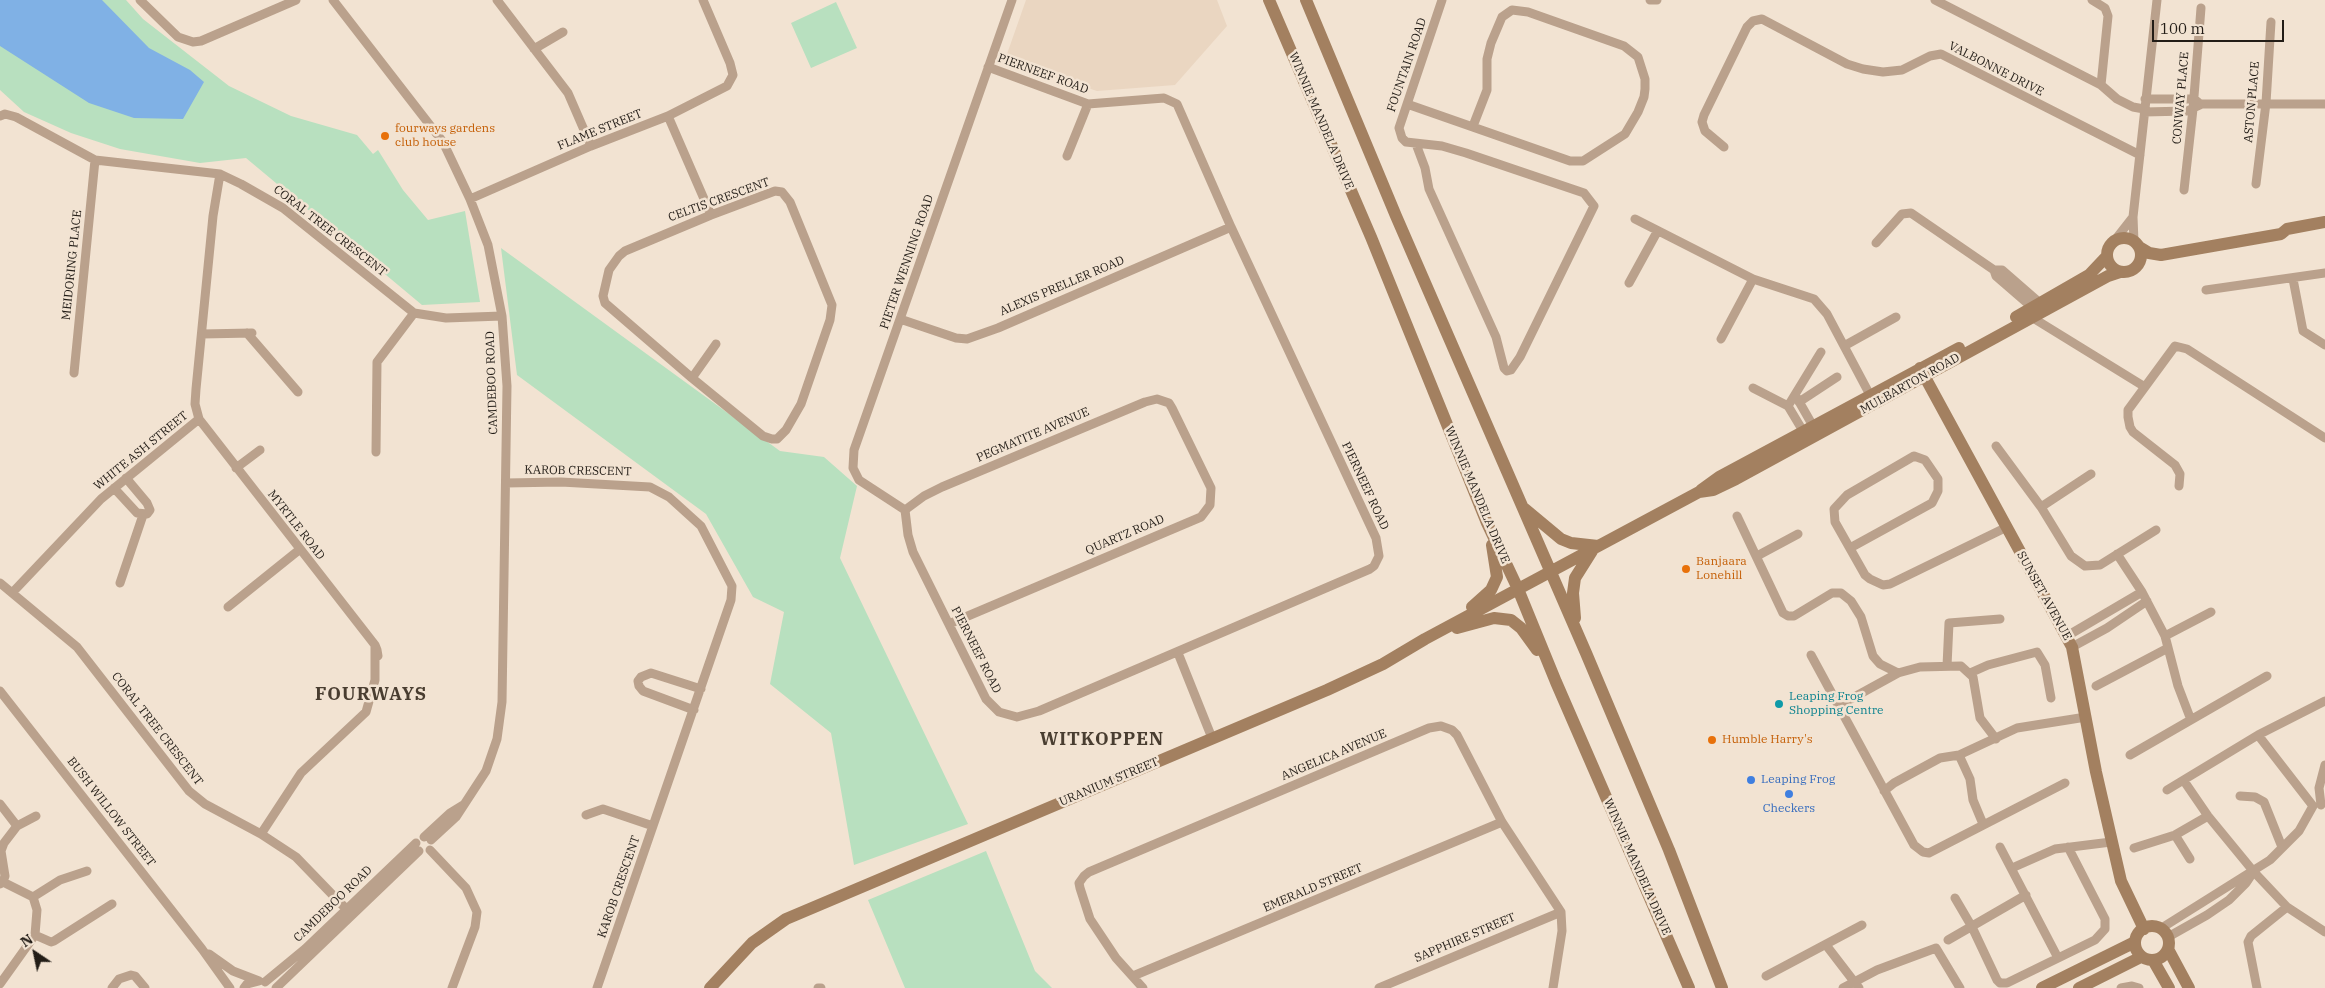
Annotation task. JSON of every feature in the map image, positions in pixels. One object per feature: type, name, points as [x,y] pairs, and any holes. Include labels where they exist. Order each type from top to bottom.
[{"type":"street","points":[[140,0],[178,36],[193,42],[202,40],[296,0]]},
{"type":"street","name":"CAMDEBOO ROAD","points":[[333,0],[443,142],[470,199],[488,245],[502,316],[507,386],[506,483],[502,702],[497,739],[491,758],[477,787],[463,804],[450,813],[427,838]]},
{"type":"street","points":[[497,0],[568,93],[591,146]]},
{"type":"street","name":"FLAME STREET","points":[[470,199],[591,146],[668,116],[727,86],[733,75],[730,63],[703,0]]},
{"type":"street","name":"PIETER WENNING ROAD","points":[[905,510],[859,480],[852,461],[1012,0]]},
{"type":"street","name":"WINNIE MANDELA DRIVE","points":[[1269,0],[1371,237],[1487,523],[1518,589],[1556,682],[1689,988]]},
{"type":"street","points":[[1306,0],[1521,506],[1586,652],[1669,850],[1722,988]]},
{"type":"street","name":"FOUNTAIN ROAD","points":[[1416,144],[1406,142],[1402,138],[1399,128],[1442,0]]},
{"type":"street","points":[[1650,0],[1656,0]]},
{"type":"street","points":[[1935,0],[2101,85],[2117,99],[2133,107],[2194,104],[2325,104]]},
{"type":"street","points":[[2092,0],[2101,4],[2108,16],[2101,85]]},
{"type":"street","points":[[2137,266],[2141,253],[2136,244],[2133,217],[2157,0]]},
{"type":"street","name":"CONWAY PLACE","points":[[2184,190],[2194,104],[2201,8]]},
{"type":"street","points":[[1406,104],[1570,161],[1583,161],[1625,134],[1638,112],[1645,89],[1645,79],[1638,57],[1624,46],[1528,12],[1512,10],[1502,17],[1491,43],[1487,59],[1487,90],[1472,126]]},
{"type":"street","name":"VALBONNE DRIVE","points":[[1724,146],[1705,131],[1702,122],[1747,26],[1754,21],[1762,19],[1847,64],[1863,69],[1883,72],[1902,70],[1930,56],[1941,54],[2140,155]]},
{"type":"street","name":"ASTON PLACE","points":[[2256,184],[2266,103],[2271,22]]},
{"type":"street","points":[[534,49],[562,32]]},
{"type":"street","name":"PIERNEEF ROAD","points":[[905,510],[909,542],[986,699],[999,712],[1017,717],[1040,711],[1370,569],[1374,566],[1379,556],[1376,538],[1231,227],[1177,104],[1164,98],[1088,104],[988,67]]},
{"type":"street","points":[[1067,156],[1088,104]]},
{"type":"street","points":[[2144,107],[2194,104]]},
{"type":"street","name":"CORAL TREE CRESCENT","points":[[0,116],[6,114],[16,117],[95,160],[220,174],[254,190],[283,208],[414,313],[446,318],[502,316]]},
{"type":"street","points":[[668,116],[711,215]]},
{"type":"street","points":[[1416,144],[1442,146],[1466,153],[1584,193],[1592,201],[1593,210],[1520,357],[1511,370],[1507,371],[1504,368],[1496,337],[1429,189],[1425,168],[1416,144]]},
{"type":"street","name":"MEIDORING PLACE","points":[[74,373],[95,160]]},
{"type":"street","name":"WHITE ASH STREET","points":[[12,593],[71,530],[114,488],[199,419],[195,404],[213,216],[220,174]]},
{"type":"street","name":"CELTIS CRESCENT","points":[[775,191],[782,192],[790,202],[830,296],[832,312],[801,404],[786,430],[777,439],[763,436],[692,378],[605,303],[603,296],[609,270],[619,256],[630,248],[775,191]]},
{"type":"street","points":[[1876,243],[1902,214],[1911,213],[1994,270],[1996,276],[2034,310],[2145,386]]},
{"type":"street","name":"MULBARTON ROAD","points":[[1518,589],[1700,492],[1713,490],[1736,479],[2034,310],[2089,275],[2106,257],[2110,244],[2133,217]]},
{"type":"street","points":[[1635,219],[1657,232],[1753,279],[1814,299],[1827,314],[1870,395]]},
{"type":"street","points":[[2115,240],[2128,239],[2149,253],[2161,254],[2280,234],[2287,230],[2325,222]]},
{"type":"street","name":"ALEXIS PRELLER ROAD","points":[[900,319],[956,338],[966,339],[998,328],[1231,227]]},
{"type":"street","points":[[2280,234],[2287,236],[2325,229]]},
{"type":"street","points":[[1629,283],[1657,232]]},
{"type":"street","name":"MULBARTON ROAD","points":[[2034,310],[2108,276],[2126,272],[2161,254]]},
{"type":"street","points":[[2106,257],[2113,269],[2120,272]]},
{"type":"street","points":[[2206,290],[2325,273]]},
{"type":"street","points":[[1721,339],[1753,279]]},
{"type":"street","points":[[2293,279],[2303,330],[2325,345]]},
{"type":"street","points":[[376,452],[377,362],[414,313]]},
{"type":"street","points":[[1844,346],[1896,317]]},
{"type":"street","points":[[202,334],[250,333],[298,392]]},
{"type":"street","points":[[692,378],[716,344]]},
{"type":"street","points":[[2179,486],[2180,474],[2175,465],[2130,427],[2128,410],[2175,346],[2183,347],[2325,438]]},
{"type":"street","points":[[1808,429],[1797,398],[1821,352]]},
{"type":"street","name":"MULBARTON ROAD","points":[[1700,492],[1708,483],[1870,395],[1923,372]]},
{"type":"street","name":"SUNSET AVENUE","points":[[1923,372],[2069,642],[2111,842],[2126,896],[2144,929]]},
{"type":"street","points":[[1788,406],[1797,398],[1837,377]]},
{"type":"street","points":[[1753,388],[1788,406],[1808,429]]},
{"type":"street","name":"PEGMATITE AVENUE","points":[[905,510],[924,496],[942,487],[1145,402],[1160,399],[1169,403],[1172,408]]},
{"type":"street","name":"QUARTZ ROAD","points":[[949,624],[1205,513],[1210,505],[1210,488],[1172,408]]},
{"type":"street","name":"MYRTLE ROAD","points":[[199,419],[299,550],[375,645],[375,680],[366,712],[301,773],[261,834]]},
{"type":"street","points":[[1996,446],[2041,507],[2071,556],[2080,563],[2090,567],[2100,565],[2156,530]]},
{"type":"street","points":[[236,468],[260,450]]},
{"type":"street","points":[[1850,548],[1932,503],[1938,491],[1938,479],[1925,460],[1918,457],[1910,458],[1847,495],[1837,505],[1834,518],[1864,575],[1883,585],[1890,584],[2007,527]]},
{"type":"street","points":[[2041,507],[2091,474]]},
{"type":"street","points":[[120,583],[143,515],[150,510],[149,506],[126,478]]},
{"type":"street","name":"KAROB CRESCENT","points":[[506,483],[561,482],[633,484],[650,487],[669,497],[695,520],[716,551],[732,586],[733,594],[597,988]]},
{"type":"street","points":[[114,488],[138,513],[143,515]]},
{"type":"street","points":[[1521,506],[1560,539],[1571,543],[1596,547],[1578,572],[1573,593],[1573,610],[1586,652]]},
{"type":"street","points":[[1737,516],[1783,613],[1788,616],[1794,616],[1832,593],[1844,594],[1851,600],[1860,617],[1869,647],[1880,664],[1881,683]]},
{"type":"street","points":[[1440,631],[1483,599],[1494,586],[1497,570],[1487,523]]},
{"type":"street","points":[[1756,556],[1798,534]]},
{"type":"street","points":[[228,608],[299,550]]},
{"type":"street","points":[[2117,554],[2142,592],[2165,636],[2178,686],[2192,720]]},
{"type":"street","name":"CORAL TREE CRESCENT","points":[[0,583],[76,647],[189,791],[205,804],[261,834],[296,857],[349,912]]},
{"type":"street","name":"URANIUM STREET","points":[[710,988],[752,943],[786,919],[1326,690],[1383,664],[1518,589]]},
{"type":"street","points":[[2069,642],[2142,592]]},
{"type":"street","points":[[2069,642],[2107,628],[2147,601]]},
{"type":"street","points":[[2165,636],[2211,612]]},
{"type":"street","points":[[1425,639],[1480,620],[1494,618],[1511,620],[1533,642],[1556,682]]},
{"type":"street","points":[[1947,666],[1949,624],[2000,619]]},
{"type":"street","points":[[2096,686],[2168,648]]},
{"type":"street","points":[[1970,673],[1988,665],[2037,652],[2045,665],[2051,698]]},
{"type":"street","points":[[1178,653],[1212,738]]},
{"type":"street","points":[[1812,655],[1914,845],[1924,852],[1929,853],[2065,783]]},
{"type":"street","points":[[1880,664],[1898,673]]},
{"type":"street","points":[[1838,706],[1898,673],[1920,667],[1960,666],[1974,677],[1980,718],[1996,738]]},
{"type":"street","points":[[694,710],[643,691],[638,681],[641,677],[651,673],[701,689]]},
{"type":"street","points":[[2130,755],[2267,676]]},
{"type":"street","name":"BUSH WILLOW STREET","points":[[0,691],[202,949],[230,988]]},
{"type":"street","points":[[2167,790],[2258,735],[2325,701]]},
{"type":"street","points":[[1884,791],[1894,783],[1940,758],[1959,755],[2022,727],[2086,717]]},
{"type":"street","name":"ANGELICA AVENUE","points":[[1143,988],[1116,958],[1090,919],[1079,884],[1084,876],[1089,872],[1429,728],[1446,726],[1457,735],[1502,822],[1561,912]]},
{"type":"street","points":[[2258,735],[2320,806]]},
{"type":"street","points":[[1959,755],[1970,778],[1973,800],[1983,824]]},
{"type":"street","points":[[2079,988],[2147,958],[2162,957],[2165,938],[2270,860],[2299,831],[2320,806],[2319,788],[2325,765]]},
{"type":"street","points":[[2184,781],[2208,816],[2254,872],[2288,907],[2325,932]]},
{"type":"street","points":[[2240,796],[2256,797],[2264,802],[2282,847]]},
{"type":"street","points":[[0,804],[17,826]]},
{"type":"street","points":[[586,814],[603,809],[653,826]]},
{"type":"street","points":[[0,984],[35,934],[37,910],[33,897],[2,883],[5,876],[2,847],[17,826],[36,816]]},
{"type":"street","points":[[2134,848],[2175,835],[2208,816]]},
{"type":"street","name":"EMERALD STREET","points":[[1133,976],[1502,822]]},
{"type":"street","points":[[2175,835],[2190,859]]},
{"type":"street","points":[[427,838],[432,844],[430,850],[425,852],[417,847],[419,839],[427,838]]},
{"type":"street","points":[[2012,868],[2055,849],[2111,842]]},
{"type":"street","name":"CAMDEBOO ROAD","points":[[275,988],[349,912],[417,847]]},
{"type":"street","points":[[2000,847],[2058,958]]},
{"type":"street","points":[[1955,898],[1972,927],[1993,973],[2000,983],[2007,984],[2095,940],[2102,934],[2106,922],[2068,847]]},
{"type":"street","points":[[430,850],[466,888],[477,912],[475,927],[452,988]]},
{"type":"street","points":[[33,897],[60,880],[87,871]]},
{"type":"street","points":[[1948,940],[2026,895]]},
{"type":"street","points":[[35,934],[51,942],[54,941],[112,904]]},
{"type":"street","points":[[2257,988],[2248,942],[2251,936],[2288,907]]},
{"type":"street","name":"CAMDEBOO ROAD","points":[[244,988],[253,982],[262,981],[305,949],[349,912]]},
{"type":"street","points":[[1553,988],[1562,931],[1561,912]]},
{"type":"street","name":"SAPPHIRE STREET","points":[[1380,988],[1561,912]]},
{"type":"street","points":[[1766,976],[1862,925]]},
{"type":"street","points":[[2168,988],[2147,958],[2136,950],[2135,942],[2138,934],[2152,926],[2165,938],[2189,988]]},
{"type":"street","points":[[2042,988],[2135,942]]},
{"type":"street","points":[[1826,945],[1857,985]]},
{"type":"street","points":[[1843,988],[1857,985],[1878,970],[1936,948],[1960,988]]},
{"type":"street","name":"BUSH WILLOW STREET","points":[[202,949],[233,971],[262,981],[275,988]]},
{"type":"street","points":[[112,988],[119,979],[128,975],[135,976],[145,988]]},
{"type":"street","points":[[2121,988],[2132,986],[2139,988]]},
{"type":"shaded area","points":[[1026,0],[1217,0],[1227,26],[1175,85],[1097,91],[1014,64],[1007,54]]},
{"type":"green space","points":[[0,0],[126,0],[143,19],[229,86],[291,116],[357,135],[373,154],[378,150],[403,190],[428,220],[465,211],[480,302],[422,305],[246,158],[200,163],[120,149],[71,133],[24,112],[0,90]]},
{"type":"green space","points":[[836,2],[857,48],[811,68],[791,23]]},
{"type":"green space","points":[[501,248],[780,451],[824,457],[857,486],[840,558],[968,824],[854,865],[831,733],[770,684],[784,612],[753,597],[706,514],[517,375]]},
{"type":"green space","points":[[986,851],[1035,971],[1052,988],[905,988],[868,900]]},
{"type":"water","points":[[0,0],[102,0],[149,48],[190,70],[204,82],[183,119],[134,118],[89,103],[0,46]]},
{"type":"place","name":"fourways gardens club house","points":[[385,136]]},
{"type":"place","name":"Banjaara Lonehill","points":[[1686,569]]},
{"type":"place","name":"Leaping Frog Shopping Centre","points":[[1779,704]]},
{"type":"place","name":"Humble Harry's","points":[[1712,740]]},
{"type":"place","name":"Leaping Frog","points":[[1751,780]]},
{"type":"place","name":"Checkers","points":[[1789,794]]},
{"type":"district","name":"FOURWAYS","points":[[371,695]]},
{"type":"district","name":"WITKOPPEN","points":[[1102,740]]}]
